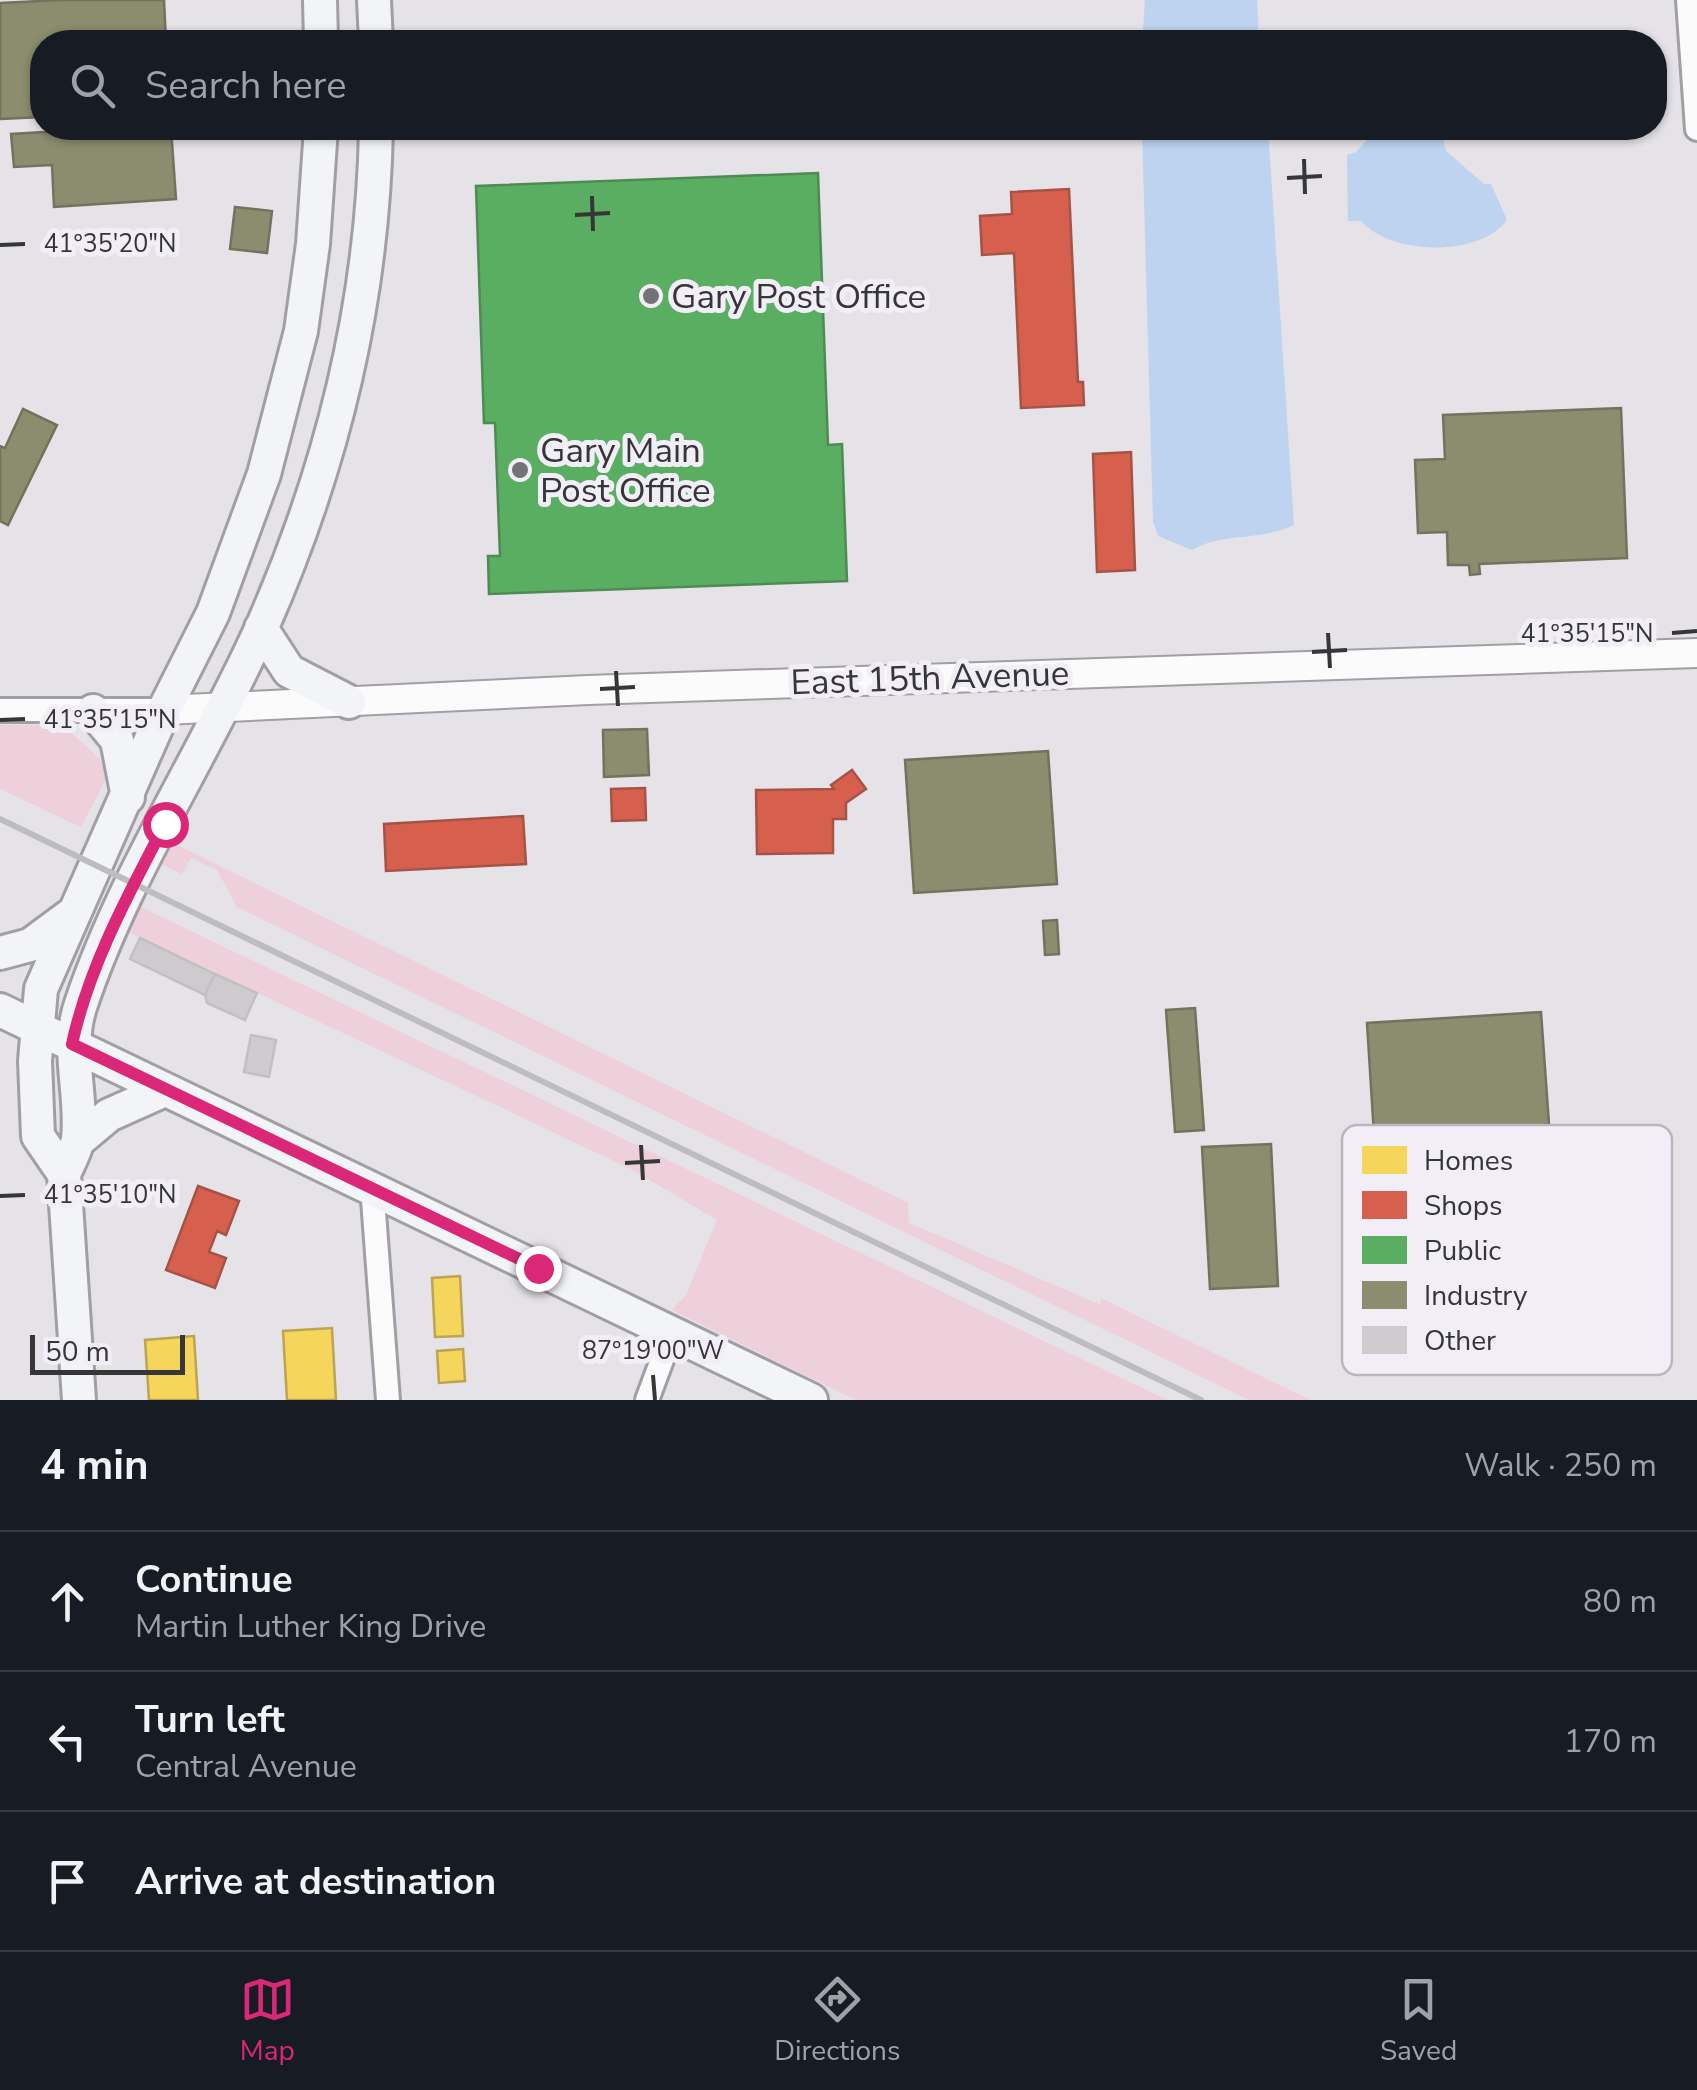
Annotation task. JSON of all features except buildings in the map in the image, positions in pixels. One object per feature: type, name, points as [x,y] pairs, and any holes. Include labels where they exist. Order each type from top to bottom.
[{"type":"main road","points":[[320,0],[321,30]]},
{"type":"main road","points":[[374,0],[375,30]]},
{"type":"main road","points":[[64,1174],[38,1136],[36,1028],[41,990],[164,710],[213,614],[284,408],[301,331],[313,244],[319,140]]},
{"type":"main road","points":[[79,1400],[64,1174],[78,1141],[72,1044],[80,1006],[102,950],[261,628],[311,506],[338,418],[368,246],[375,140]]},
{"type":"main road","points":[[222,708],[223,624],[237,551]]},
{"type":"main road","points":[[261,628],[289,671],[350,702]]},
{"type":"main road","points":[[164,710],[169,756],[165,824]]},
{"type":"main road","points":[[94,711],[117,740],[128,796]]},
{"type":"main road","points":[[0,954],[30,945],[76,912]]},
{"type":"main road","points":[[0,1010],[810,1400]]},
{"type":"main road","points":[[78,1141],[110,1115],[165,1090]]},
{"type":"street","points":[[1688,0],[1697,129]]},
{"type":"street","name":"East 15th Avenue","points":[[164,710],[588,690],[1697,653]]},
{"type":"street","points":[[0,710],[164,710]]},
{"type":"street","points":[[372,1186],[388,1400]]},
{"type":"street","points":[[647,1400],[672,1333]]},
{"type":"shaded area","points":[[0,725],[63,725],[99,758],[107,777],[81,827],[0,789]]},
{"type":"shaded area","points":[[171,842],[908,1203],[909,1223],[1101,1305],[1101,1298],[1310,1400],[1249,1400],[237,907],[217,870],[191,858],[182,874],[160,863]]},
{"type":"shaded area","points":[[139,906],[1167,1400],[856,1400],[672,1310],[686,1295],[717,1220],[631,1169],[127,931]]},
{"type":"water","points":[[1145,0],[1257,0],[1258,30],[1143,30]]},
{"type":"water","points":[[1142,140],[1269,140],[1294,525],[1216,541],[1192,550],[1158,536],[1153,521]]},
{"type":"water","points":[[1367,140],[1443,140],[1446,151],[1484,184],[1491,184],[1507,220],[1477,241],[1435,248],[1393,241],[1361,221],[1348,221],[1347,155],[1356,152]]},
{"type":"railway","points":[[0,819],[1201,1400]]},
{"type":"place","name":"Gary Post Office","points":[[651,296]]},
{"type":"place","name":"Gary Main Post Office","points":[[520,470]]},
{"type":"route","points":[[165,824],[102,950],[80,1006],[72,1044],[538,1268]]}]
